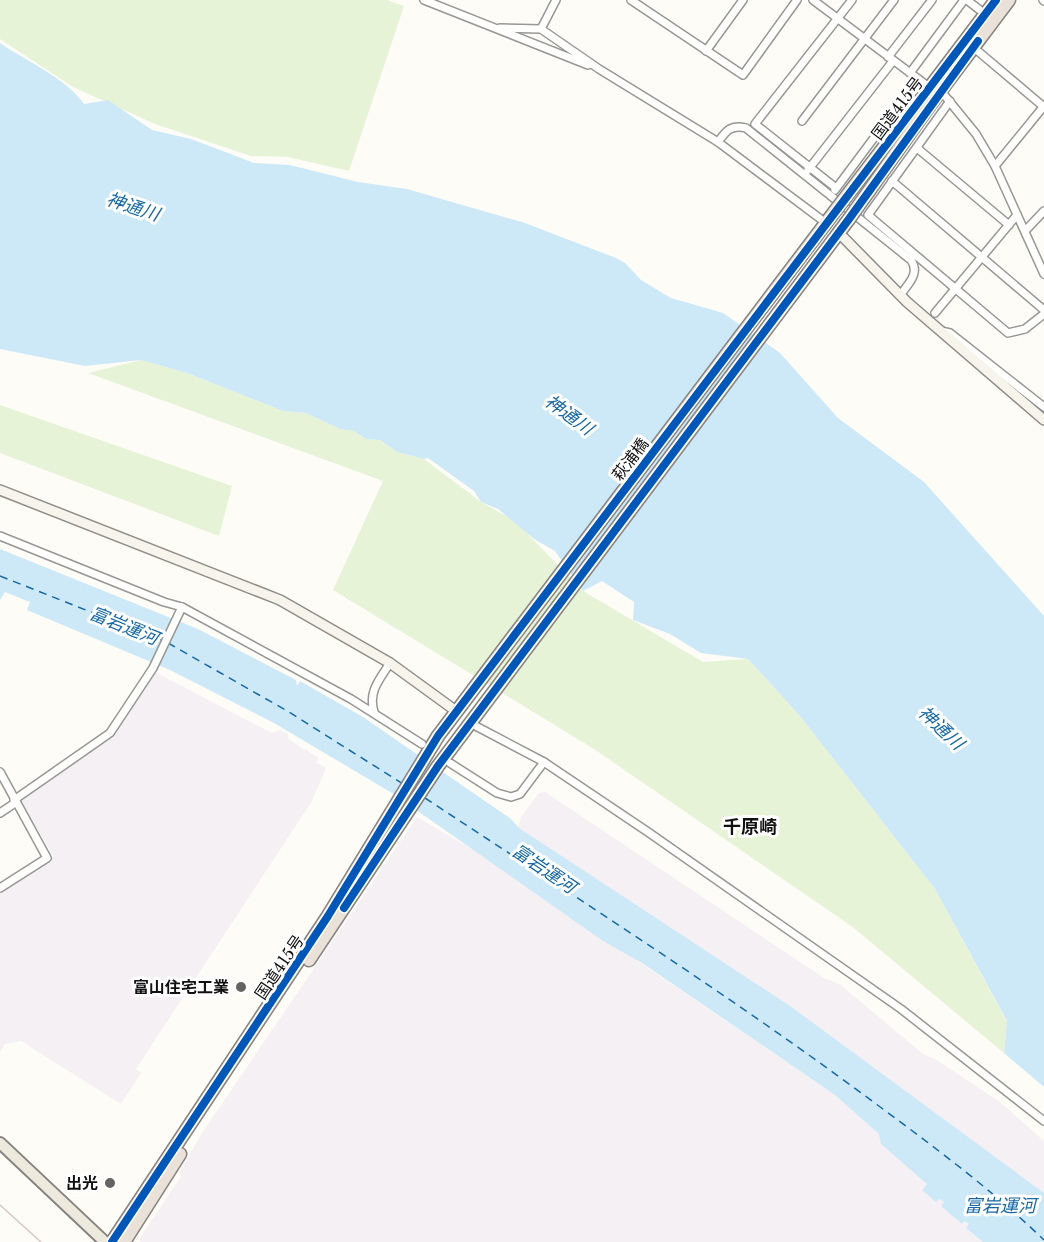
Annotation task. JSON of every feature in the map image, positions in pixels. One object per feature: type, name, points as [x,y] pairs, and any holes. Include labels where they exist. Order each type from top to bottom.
[{"type":"highway","name":"国道415号","points":[[835,238],[996,0]]},
{"type":"highway","name":"国道415号","points":[[935,89],[1009,0]]},
{"type":"highway","name":"国道415号","points":[[822,228],[926,102]]},
{"type":"highway","name":"萩浦橋","points":[[459,707],[822,228]]},
{"type":"highway","name":"萩浦橋","points":[[478,711],[835,238]]},
{"type":"highway","name":"国道415号","points":[[124,1242],[409,810],[459,707]]},
{"type":"highway","name":"国道415号","points":[[112,1242],[328,916],[396,801],[435,756],[470,723],[478,711]]},
{"type":"main road","points":[[0,1143],[105,1242]]},
{"type":"street","points":[[424,0],[500,28],[599,69]]},
{"type":"street","points":[[542,29],[556,0]]},
{"type":"street","points":[[631,0],[743,75],[797,0]]},
{"type":"street","points":[[706,51],[743,0]]},
{"type":"street","points":[[813,0],[950,101],[976,134],[995,165],[1044,274]]},
{"type":"street","points":[[836,188],[755,124],[852,0]]},
{"type":"street","points":[[802,122],[894,0]]},
{"type":"street","points":[[804,174],[891,59],[932,0]]},
{"type":"street","points":[[910,73],[965,0],[985,14]]},
{"type":"street","points":[[500,28],[542,29],[599,69],[718,142],[822,228]]},
{"type":"street","points":[[973,46],[1044,107],[995,165]]},
{"type":"street","points":[[830,195],[918,79]]},
{"type":"street","points":[[866,218],[950,101]]},
{"type":"street","points":[[718,142],[729,128],[736,125],[746,128],[830,195],[866,218],[1008,333],[1024,329],[1044,312],[983,256],[892,181]]},
{"type":"street","points":[[917,148],[1009,225]]},
{"type":"street","points":[[1025,231],[1044,211]]},
{"type":"street","points":[[935,313],[1017,215]]},
{"type":"street","points":[[866,218],[915,266],[915,273],[901,294]]},
{"type":"street","points":[[835,238],[1044,420]]},
{"type":"street","points":[[941,331],[950,333],[1044,407]]},
{"type":"street","points":[[0,490],[280,600],[390,663],[459,707]]},
{"type":"street","points":[[0,536],[164,602],[183,607],[374,712],[435,756],[497,793],[512,797],[520,794],[544,762]]},
{"type":"street","points":[[0,813],[110,733],[153,668],[183,607]]},
{"type":"street","points":[[374,712],[372,703],[374,687],[390,663]]},
{"type":"street","points":[[470,723],[544,762],[901,1009],[1044,1121]]},
{"type":"street","points":[[0,772],[47,858],[0,888]]},
{"type":"shaded area","points":[[155,672],[272,733],[279,730],[288,734],[288,739],[319,758],[316,762],[326,768],[312,801],[136,1069],[141,1073],[121,1104],[21,1041],[5,1044],[0,1052],[0,893],[54,857],[20,799],[111,736]]},
{"type":"shaded area","points":[[545,792],[824,978],[841,985],[923,1054],[935,1059],[1000,1102],[1044,1141],[1044,1193],[518,828],[521,817],[539,793]]},
{"type":"shaded area","points":[[417,817],[477,852],[835,1095],[879,1134],[927,1184],[922,1190],[944,1202],[941,1206],[963,1224],[965,1221],[969,1224],[967,1228],[983,1242],[140,1242],[140,1238],[181,1176],[179,1173],[202,1133]]},
{"type":"green space","points":[[0,0],[387,0],[404,6],[349,171],[288,157],[251,156],[155,124],[73,87],[0,39]]},
{"type":"green space","points":[[141,360],[187,373],[283,411],[306,413],[340,429],[354,431],[366,439],[380,440],[397,452],[424,459],[481,502],[515,521],[583,591],[703,662],[748,659],[800,716],[935,889],[1007,1022],[1004,1053],[854,928],[594,749],[333,590],[383,481],[88,373]]},
{"type":"green space","points":[[0,405],[232,486],[219,536],[0,453]]},
{"type":"water","name":"神通川","points":[[0,43],[56,78],[84,104],[108,100],[152,130],[191,139],[254,163],[290,165],[358,182],[407,189],[525,223],[616,258],[625,263],[641,280],[671,298],[723,313],[780,353],[838,418],[924,482],[1044,616],[1044,1087],[1004,1053],[1007,1021],[935,889],[800,716],[748,659],[701,653],[670,634],[633,620],[634,602],[602,581],[583,591],[555,551],[534,539],[498,509],[481,502],[474,491],[428,458],[397,452],[380,440],[366,439],[354,431],[340,429],[306,413],[283,411],[187,373],[141,360],[85,366],[0,349]]},
{"type":"water","name":"富岩運河","points":[[0,549],[198,629],[296,680],[297,686],[300,681],[363,717],[511,819],[519,828],[790,1006],[1044,1193],[1044,1242],[983,1242],[966,1228],[969,1224],[965,1221],[962,1224],[941,1206],[944,1202],[939,1199],[936,1202],[922,1190],[927,1184],[881,1144],[879,1134],[835,1095],[642,963],[603,941],[392,793],[274,723],[170,670],[27,610],[30,602],[5,592],[0,600]]},
{"type":"ferry route","points":[[0,576],[164,641]]},
{"type":"ferry route","points":[[168,643],[289,712],[403,784]]},
{"type":"ferry route","points":[[425,798],[810,1056],[956,1164],[1044,1240]]},
{"type":"tram line","points":[[0,1205],[41,1242]]},
{"type":"cycle path","points":[[112,1242],[328,916],[438,736],[996,0]]},
{"type":"cycle path","points":[[344,908],[438,766],[849,219],[978,41]]},
{"type":"place","name":"富山住宅工業","points":[[241,987]]},
{"type":"place","name":"出光","points":[[110,1183]]},
{"type":"district","name":"千原崎","points":[[750,827]]}]
